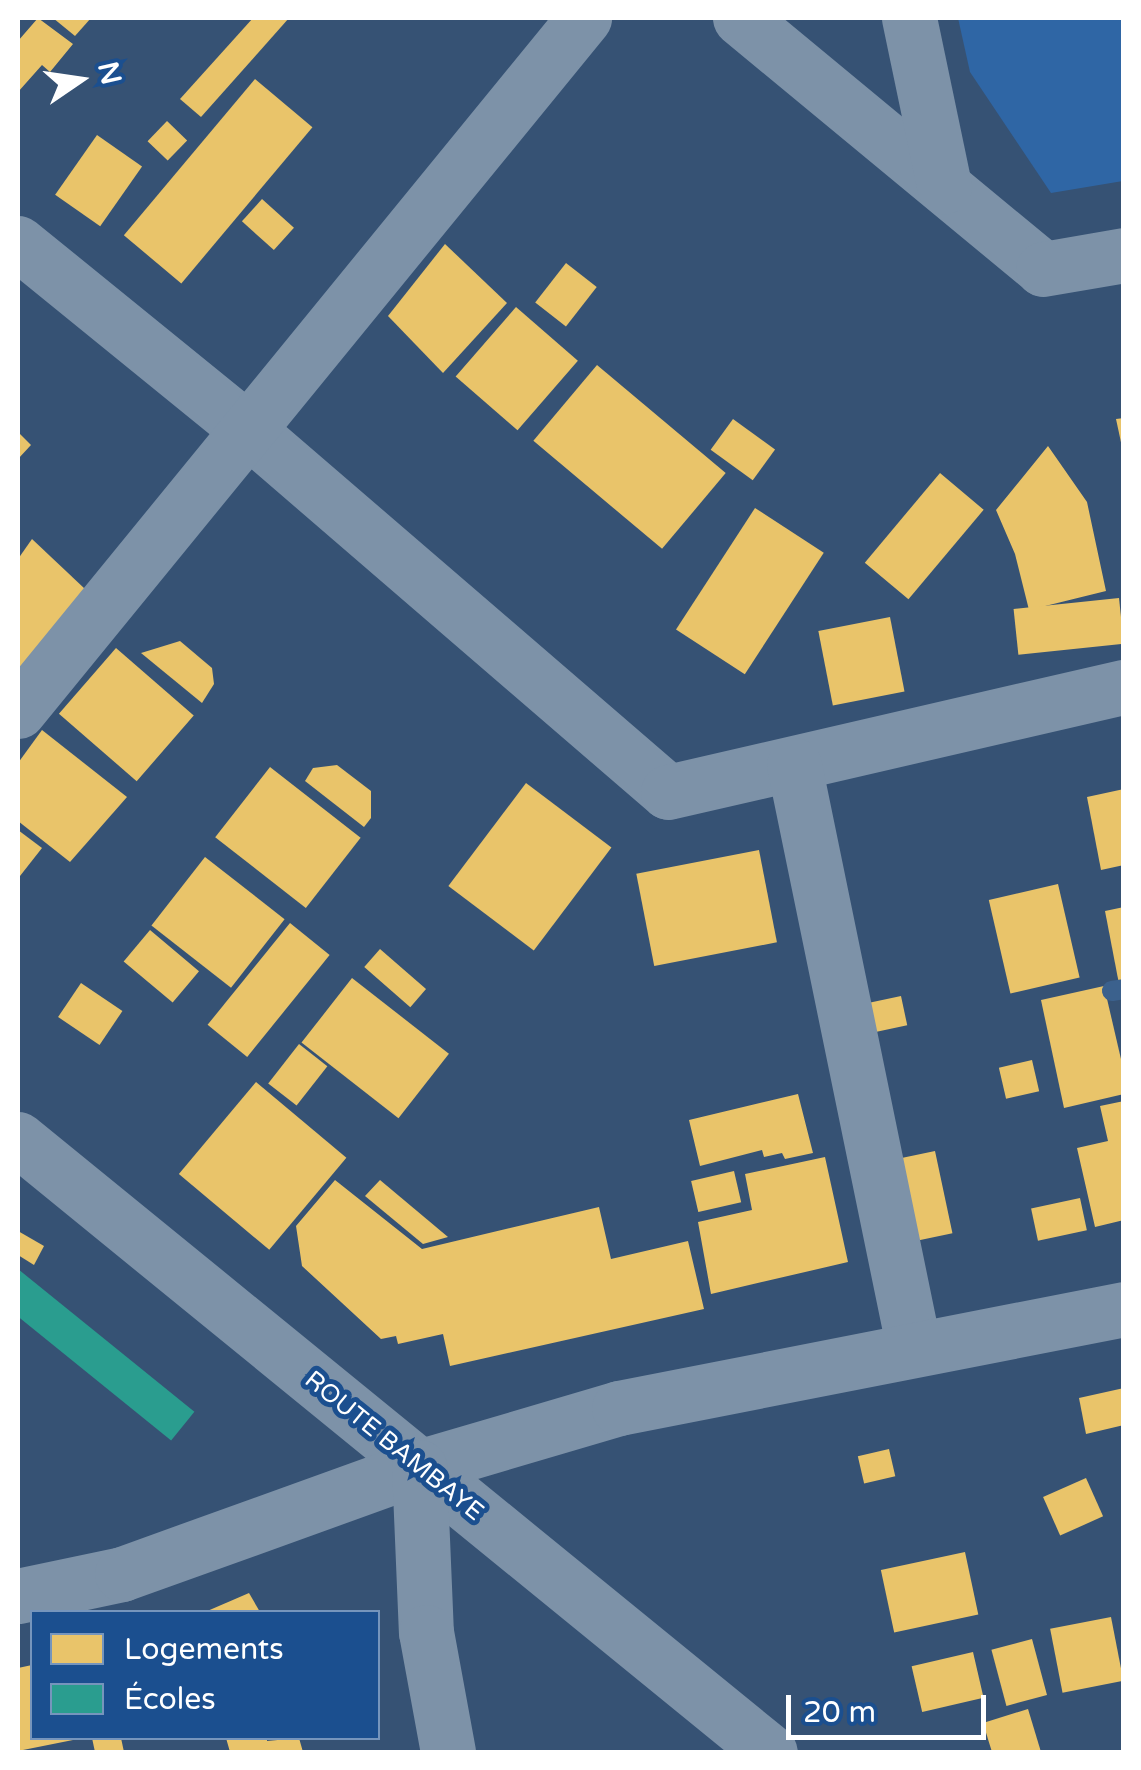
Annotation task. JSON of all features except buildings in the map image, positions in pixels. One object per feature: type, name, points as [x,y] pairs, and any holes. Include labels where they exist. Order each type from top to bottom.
[{"type":"street","points":[[18,711],[584,18]]},
{"type":"street","points":[[740,18],[1044,269],[1124,255]]},
{"type":"street","points":[[909,18],[944,186]]},
{"type":"street","points":[[18,243],[248,430],[668,792],[1124,687]]},
{"type":"street","points":[[794,765],[914,1349]]},
{"type":"street","name":"ROUTE BAMBAYE","points":[[18,1139],[770,1752]]},
{"type":"street","points":[[18,1596],[122,1574],[419,1467],[618,1408],[1124,1309]]},
{"type":"street","points":[[419,1467],[426,1632],[448,1752]]},
{"type":"shaded area","points":[[958,18],[1123,18],[1123,181],[1051,193],[970,72]]},
{"type":"waterway","points":[[1112,991],[1124,989]]}]
